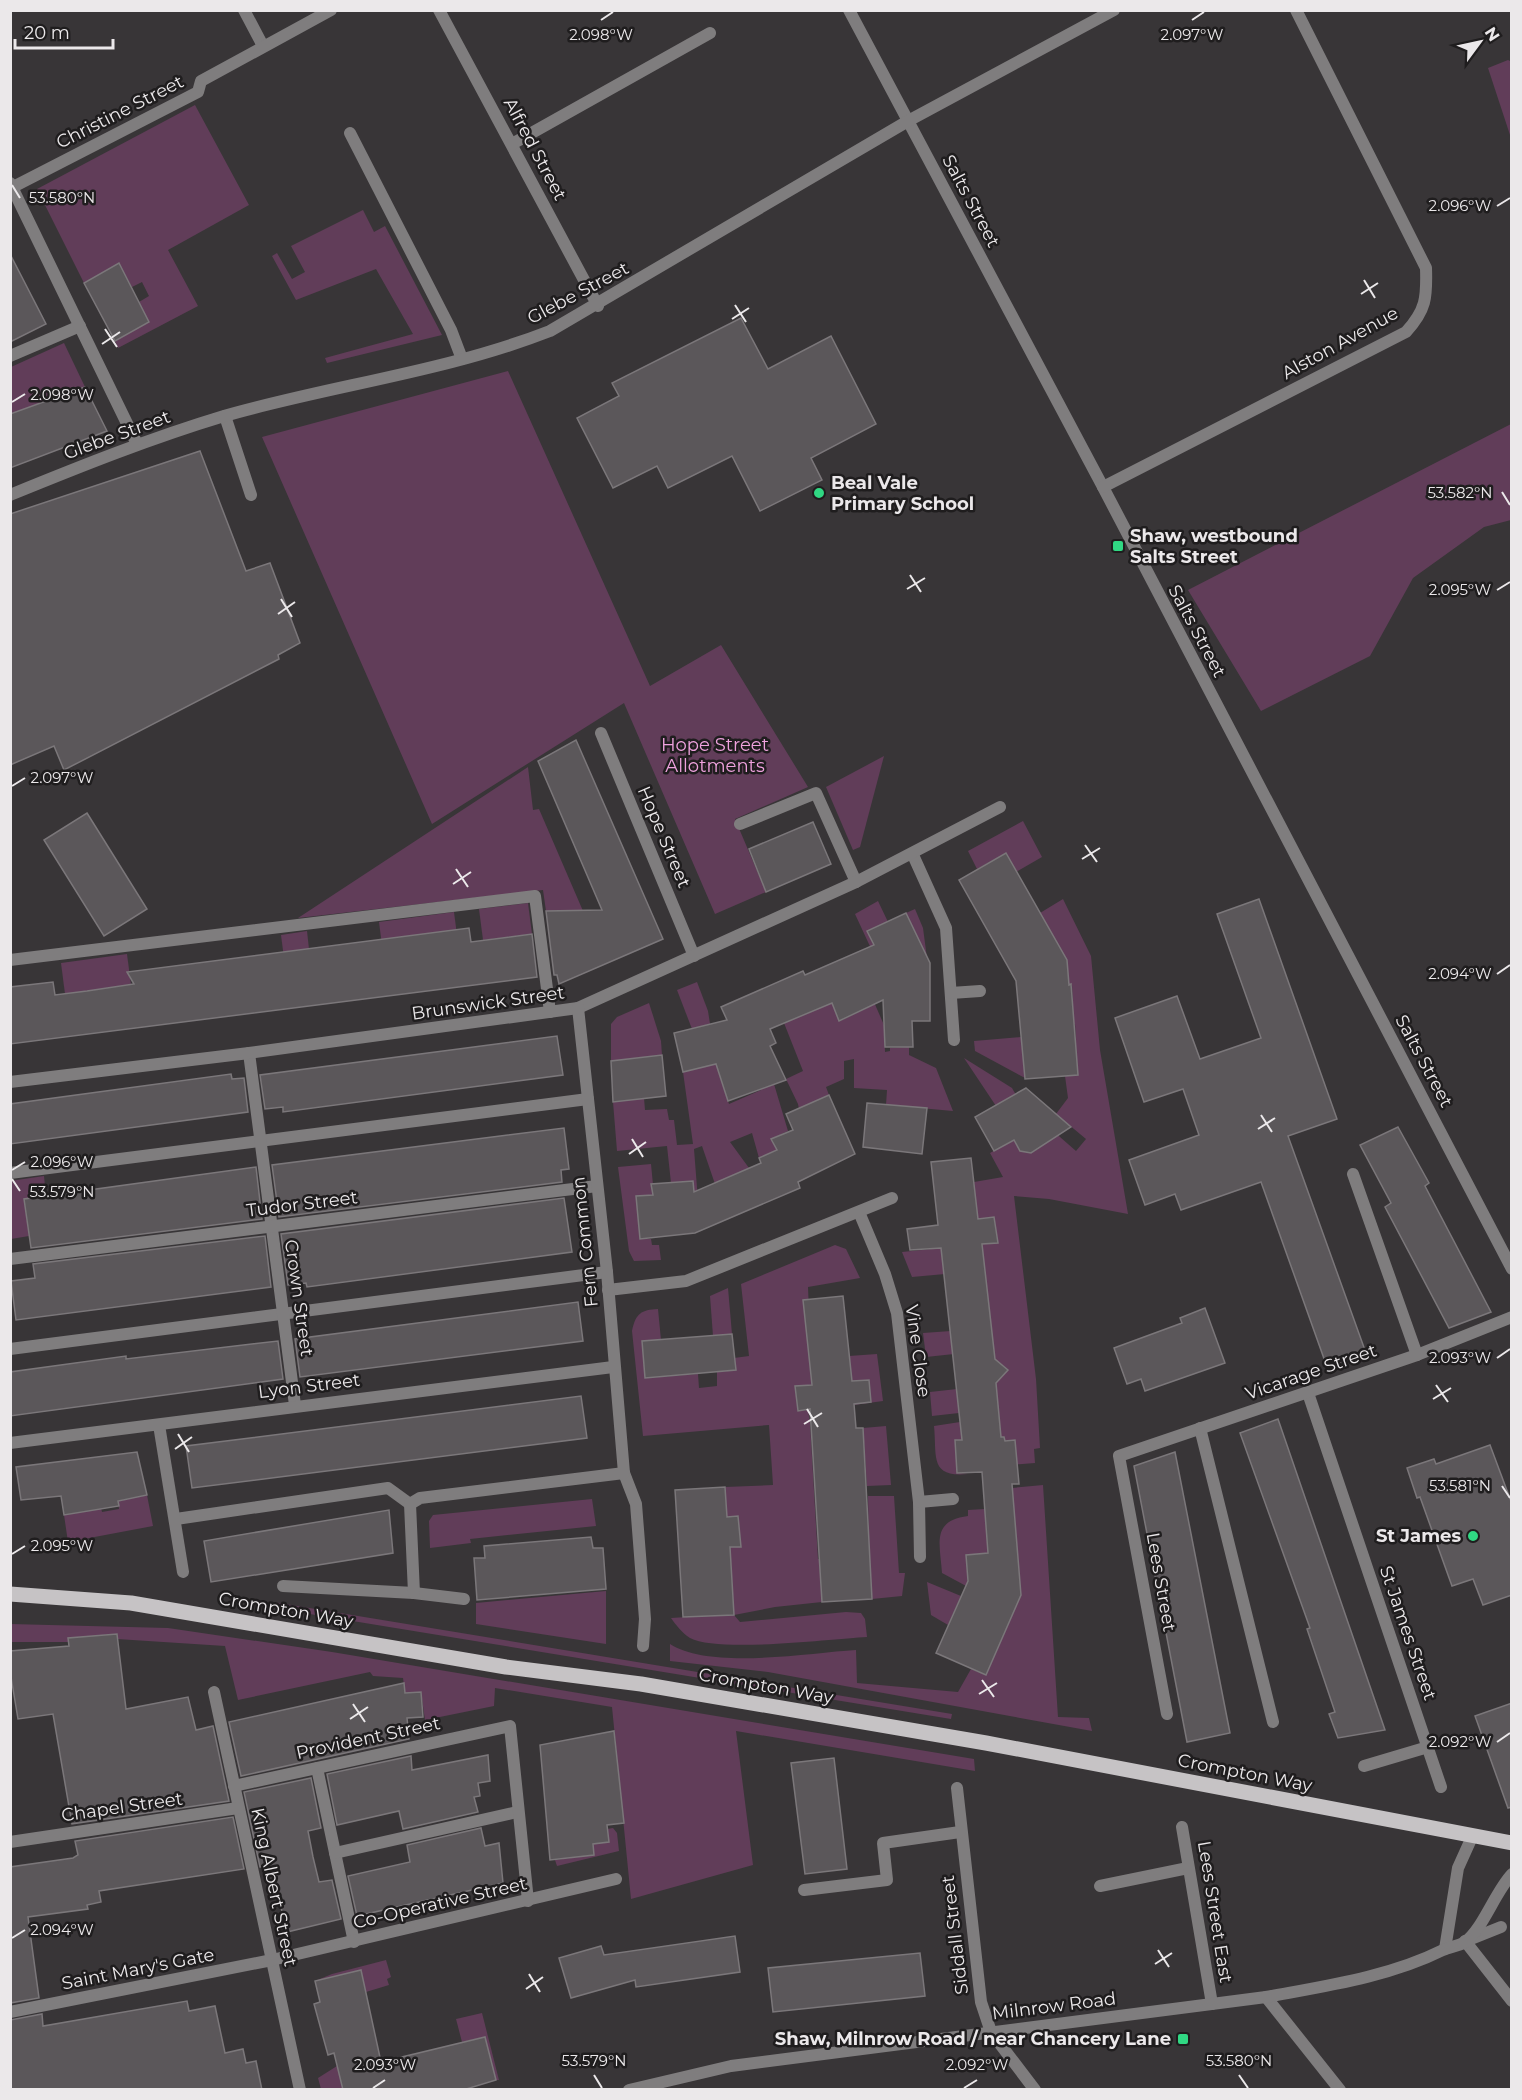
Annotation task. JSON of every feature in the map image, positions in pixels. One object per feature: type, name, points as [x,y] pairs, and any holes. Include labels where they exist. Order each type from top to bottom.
[{"type":"main road","name":"Crompton Way","points":[[10,1594],[131,1603],[506,1667],[641,1684],[986,1743],[1512,1843]]},
{"type":"street","points":[[244,10],[263,46]]},
{"type":"street","name":"Christine Street","points":[[11,186],[198,92],[201,81],[332,10]]},
{"type":"street","name":"Alfred Street","points":[[440,10],[598,306]]},
{"type":"street","name":"Salts Street","points":[[849,10],[1103,487],[1512,1269]]},
{"type":"street","name":"Glebe Street","points":[[10,495],[137,444],[225,416],[504,349],[550,331],[598,306],[908,121],[1114,10]]},
{"type":"street","name":"Alston Avenue","points":[[1103,487],[1406,332],[1421,315],[1426,293],[1426,268],[1296,10]]},
{"type":"street","points":[[512,144],[710,33]]},
{"type":"street","points":[[350,133],[451,330],[462,359]]},
{"type":"street","points":[[11,186],[137,444]]},
{"type":"street","points":[[10,356],[80,326]]},
{"type":"street","points":[[225,416],[251,495]]},
{"type":"street","name":"Hope Street","points":[[601,733],[694,956]]},
{"type":"street","points":[[740,824],[816,793],[856,882]]},
{"type":"street","name":"Brunswick Street","points":[[10,1082],[249,1053],[578,1008],[913,855],[1000,807]]},
{"type":"street","points":[[913,855],[946,928],[954,1040]]},
{"type":"street","points":[[10,960],[535,896],[550,1012]]},
{"type":"street","points":[[951,993],[980,991]]},
{"type":"street","name":"Fern Common","points":[[578,1008],[607,1272],[613,1366],[624,1473],[636,1504],[645,1619],[643,1646]]},
{"type":"street","name":"Crown Street","points":[[249,1053],[295,1405]]},
{"type":"street","points":[[10,1173],[261,1139],[588,1099]]},
{"type":"street","points":[[1353,1174],[1417,1355]]},
{"type":"street","name":"Tudor Street","points":[[10,1259],[597,1186]]},
{"type":"street","points":[[608,1290],[686,1281],[892,1198]]},
{"type":"street","name":"Vine Close","points":[[859,1212],[885,1274],[897,1312],[919,1502],[920,1557]]},
{"type":"street","points":[[10,1349],[607,1272]]},
{"type":"street","name":"Vicarage Street","points":[[1119,1456],[1417,1355],[1512,1317]]},
{"type":"street","name":"Lyon Street","points":[[10,1443],[613,1366]]},
{"type":"street","name":"St James Street","points":[[1308,1393],[1441,1787]]},
{"type":"street","points":[[159,1425],[183,1572]]},
{"type":"street","points":[[1200,1428],[1273,1722]]},
{"type":"street","name":"Lees Street","points":[[1119,1456],[1167,1714]]},
{"type":"street","points":[[410,1504],[420,1498],[624,1473]]},
{"type":"street","points":[[176,1519],[388,1488],[410,1504]]},
{"type":"street","points":[[919,1502],[953,1499]]},
{"type":"street","points":[[410,1504],[414,1593]]},
{"type":"street","points":[[283,1586],[414,1593],[464,1599]]},
{"type":"street","name":"King Albert Street","points":[[214,1692],[300,2090]]},
{"type":"street","name":"Provident Street","points":[[234,1786],[510,1726],[517,1812]]},
{"type":"street","points":[[1364,1766],[1428,1747]]},
{"type":"street","points":[[317,1768],[354,1942]]},
{"type":"street","name":"Siddall Street","points":[[957,1788],[960,1832],[981,2002],[991,2032],[1035,2090]]},
{"type":"street","name":"Chapel Street","points":[[10,1842],[238,1808]]},
{"type":"street","points":[[335,1853],[517,1812],[528,1901]]},
{"type":"street","name":"Lees Street East","points":[[1182,1827],[1212,2004]]},
{"type":"street","points":[[804,1890],[887,1880],[883,1843],[960,1832]]},
{"type":"street","points":[[1445,1949],[1458,1868],[1472,1837]]},
{"type":"street","points":[[1100,1886],[1188,1868]]},
{"type":"street","points":[[1512,1874],[1500,1887],[1479,1925],[1465,1941],[1512,2001]]},
{"type":"street","name":"Co-Operative Street","points":[[272,1960],[616,1879]]},
{"type":"street","name":"Milnrow Road","points":[[629,2090],[731,2066],[1266,1997],[1339,1983],[1417,1962],[1501,1927]]},
{"type":"street","name":"Saint Mary's Gate","points":[[10,2012],[272,1960]]},
{"type":"street","points":[[1266,1997],[1340,2090]]},
{"type":"green space","points":[[1508,60],[1512,62],[1511,138],[1488,68]]},
{"type":"green space","points":[[195,105],[249,205],[168,250],[198,306],[118,348],[115,341],[149,322],[139,302],[149,296],[142,282],[132,287],[119,264],[84,283],[37,189]]},
{"type":"green space","points":[[363,210],[374,232],[385,226],[442,335],[327,363],[325,358],[413,334],[376,269],[296,300],[272,256],[277,253],[292,279],[305,272],[291,246]]},
{"type":"green space","points":[[64,343],[85,387],[11,416],[11,367]]},
{"type":"green space","name":"Hope Street Allotments","points":[[508,371],[650,686],[721,645],[808,787],[735,819],[766,892],[715,914],[624,703],[432,824],[262,437]]},
{"type":"green space","points":[[1511,424],[1511,520],[1484,527],[1413,578],[1370,656],[1261,711],[1188,590]]},
{"type":"green space","points":[[884,756],[860,847],[853,850],[826,787]]},
{"type":"green space","points":[[528,767],[533,810],[539,809],[583,911],[546,911],[543,890],[298,918]]},
{"type":"green space","points":[[1023,821],[1042,857],[1016,872],[1006,853],[977,869],[968,851]]},
{"type":"green space","points":[[1063,899],[1091,956],[1100,1050],[1128,1214],[1049,1199],[1014,1196],[1036,1379],[1040,1448],[1034,1449],[1035,1463],[1010,1465],[1015,1440],[1005,1441],[1004,1437],[956,1440],[957,1473],[968,1474],[955,1474],[947,1472],[938,1463],[934,1426],[999,1416],[995,1377],[1002,1377],[1005,1373],[1005,1367],[1000,1363],[994,1363],[980,1244],[998,1242],[994,1218],[977,1220],[974,1182],[1003,1177],[990,1153],[1017,1138],[1024,1151],[1031,1153],[1038,1149],[1040,1140],[1052,1130],[1076,1151],[1086,1139],[1056,1114],[1068,1098],[1065,1076],[1078,1071],[1077,1061],[1071,1058],[1063,1041],[1076,1041],[1075,1024],[1059,1025],[1054,1010],[1073,1008],[1072,985],[1069,985],[1067,963],[1040,913]]},
{"type":"green space","points":[[878,901],[888,922],[867,931],[890,981],[906,913],[915,909],[923,928],[930,981],[887,983],[855,914]]},
{"type":"green space","points":[[528,903],[532,934],[483,940],[479,909]]},
{"type":"green space","points":[[454,912],[458,943],[383,953],[379,922]]},
{"type":"green space","points":[[307,931],[309,949],[285,966],[281,935]]},
{"type":"green space","points":[[127,954],[131,985],[65,994],[61,963]]},
{"type":"green space","points":[[697,982],[708,1011],[710,1024],[692,1029],[677,990]]},
{"type":"green space","points":[[870,993],[884,1025],[885,1052],[890,1051],[890,1048],[909,1047],[909,1055],[936,1068],[953,1111],[886,1105],[887,1090],[854,1088],[854,1059],[844,1061],[844,1079],[826,1087],[829,1095],[812,1103],[803,1129],[798,1104],[786,1079],[803,1071],[784,1023],[832,1003],[840,1021],[867,1008]]},
{"type":"green space","points":[[649,1003],[661,1041],[662,1055],[611,1061],[611,1024],[617,1017]]},
{"type":"green space","points":[[1021,1037],[1025,1078],[975,1051],[974,1041]]},
{"type":"green space","points":[[964,1058],[1012,1088],[1016,1095],[996,1106]]},
{"type":"green space","points":[[716,1064],[729,1104],[761,1090],[760,1086],[774,1084],[788,1131],[771,1139],[777,1150],[759,1158],[752,1133],[730,1142],[749,1168],[715,1184],[702,1146],[694,1149],[700,1226],[697,1226],[693,1182],[671,1183],[667,1146],[617,1151],[613,1102],[644,1098],[645,1110],[667,1109],[669,1120],[674,1120],[677,1145],[693,1144],[683,1072]]},
{"type":"green space","points":[[651,1164],[654,1195],[637,1196],[640,1239],[651,1239],[652,1245],[659,1245],[661,1260],[634,1261],[629,1251],[618,1167]]},
{"type":"green space","points":[[44,1176],[46,1196],[24,1199],[29,1236],[11,1239],[10,1181]]},
{"type":"green space","points":[[835,1245],[846,1249],[860,1278],[808,1287],[812,1385],[795,1387],[798,1411],[808,1410],[810,1423],[818,1559],[869,1556],[868,1496],[894,1496],[899,1573],[905,1573],[902,1596],[872,1599],[870,1567],[822,1602],[775,1607],[734,1615],[740,1622],[846,1612],[861,1613],[865,1619],[867,1637],[749,1645],[704,1642],[690,1638],[671,1618],[734,1614],[730,1547],[741,1546],[738,1516],[727,1517],[725,1487],[773,1485],[769,1425],[643,1436],[632,1331],[634,1325],[640,1314],[647,1310],[658,1309],[661,1340],[642,1341],[645,1378],[698,1374],[699,1388],[717,1386],[717,1372],[735,1370],[734,1358],[749,1356],[741,1284]]},
{"type":"green space","points":[[941,1248],[945,1274],[912,1277],[902,1252]]},
{"type":"green space","points":[[728,1288],[732,1334],[713,1336],[710,1296]]},
{"type":"green space","points":[[951,1331],[954,1354],[926,1357],[923,1333]]},
{"type":"green space","points":[[877,1354],[883,1401],[854,1405],[849,1356]]},
{"type":"green space","points":[[957,1389],[959,1413],[932,1416],[930,1392]]},
{"type":"green space","points":[[886,1426],[891,1485],[867,1486],[863,1428]]},
{"type":"green space","points":[[1043,1485],[1058,1717],[1089,1718],[1092,1731],[768,1672],[670,1661],[670,1644],[687,1652],[734,1658],[856,1650],[857,1683],[958,1692],[971,1669],[986,1675],[1011,1618],[1020,1583],[1012,1488]]},
{"type":"green space","points":[[147,1495],[153,1526],[68,1542],[64,1515],[94,1510],[100,1503],[102,1512],[119,1509],[118,1501]]},
{"type":"green space","points":[[592,1499],[596,1526],[470,1539],[471,1543],[430,1548],[429,1521],[433,1515]]},
{"type":"green space","points":[[985,1509],[988,1553],[966,1555],[968,1587],[942,1573],[940,1535],[948,1523],[968,1516],[968,1510]]},
{"type":"green space","points":[[927,1582],[961,1596],[948,1625],[931,1615]]},
{"type":"green space","points":[[606,1591],[606,1644],[476,1624],[476,1603]]},
{"type":"green space","points":[[273,1602],[952,1714],[951,1719],[273,1608]]},
{"type":"green space","points":[[10,1624],[168,1628],[332,1652],[974,1759],[975,1771],[736,1731],[753,1865],[631,1899],[612,1707],[495,1688],[494,1706],[425,1720],[421,1692],[405,1693],[403,1678],[373,1676],[370,1672],[238,1700],[225,1646],[117,1639],[116,1634],[69,1638],[69,1642],[11,1642]]},
{"type":"green space","points":[[613,1828],[617,1833],[619,1851],[557,1866],[555,1860],[594,1855],[593,1844],[607,1829]]},
{"type":"green space","points":[[386,1960],[391,1977],[387,1979],[389,1985],[366,1992],[361,1971],[315,1981],[332,1974]]},
{"type":"green space","points":[[482,2013],[499,2080],[496,2080],[485,2037],[462,2042],[456,2019]]},
{"type":"green space","points":[[337,2066],[343,2089],[321,2089],[318,2078]]},
{"type":"building","points":[[10,254],[46,324],[10,342]]},
{"type":"building","points":[[119,263],[149,322],[115,341],[84,283]]},
{"type":"building","points":[[741,318],[768,369],[831,336],[876,424],[811,458],[822,480],[760,511],[732,456],[668,488],[657,466],[613,488],[577,418],[619,396],[612,383]]},
{"type":"building","points":[[85,387],[107,431],[10,468],[10,414]]},
{"type":"building","points":[[200,451],[246,571],[270,563],[300,643],[278,655],[279,659],[64,770],[54,746],[10,765],[10,514]]},
{"type":"building","points":[[576,740],[663,939],[559,984],[557,975],[554,975],[546,911],[602,910],[538,761]]},
{"type":"building","points":[[87,813],[147,909],[104,936],[44,840]]},
{"type":"building","points":[[813,822],[831,864],[766,892],[749,849]]},
{"type":"building","points":[[1006,853],[1067,960],[1078,1075],[1025,1079],[1016,981],[959,880]]},
{"type":"building","points":[[1259,899],[1337,1119],[1288,1136],[1366,1353],[1327,1367],[1261,1182],[1181,1210],[1175,1194],[1145,1205],[1129,1160],[1199,1135],[1183,1089],[1144,1102],[1115,1018],[1177,996],[1200,1059],[1261,1038],[1217,914]]},
{"type":"building","points":[[906,913],[930,963],[930,1021],[912,1021],[913,1047],[885,1047],[883,1000],[839,1021],[832,1003],[770,1029],[776,1043],[770,1046],[786,1080],[728,1101],[716,1064],[683,1072],[674,1033],[727,1020],[721,1007],[803,971],[805,975],[874,945],[867,931]]},
{"type":"building","points":[[469,928],[471,942],[532,934],[537,977],[10,1044],[10,987],[53,982],[55,995],[87,991],[134,984],[127,972]]},
{"type":"building","points":[[557,1036],[563,1075],[283,1112],[283,1107],[265,1109],[260,1075]]},
{"type":"building","points":[[662,1055],[666,1096],[613,1102],[611,1061]]},
{"type":"building","points":[[231,1074],[232,1079],[244,1078],[248,1112],[10,1144],[10,1104]]},
{"type":"building","points":[[1026,1088],[1071,1127],[1031,1153],[1020,1151],[1014,1140],[994,1151],[975,1117]]},
{"type":"building","points":[[829,1095],[855,1154],[798,1182],[800,1188],[695,1233],[640,1239],[636,1196],[653,1195],[651,1184],[693,1181],[694,1192],[761,1163],[759,1158],[777,1150],[771,1139],[793,1130],[786,1114]]},
{"type":"building","points":[[867,1103],[927,1108],[922,1154],[863,1147]]},
{"type":"building","points":[[1398,1127],[1429,1183],[1425,1186],[1491,1312],[1449,1328],[1385,1207],[1391,1203],[1360,1145]]},
{"type":"building","points":[[564,1128],[569,1169],[561,1170],[562,1182],[279,1217],[272,1165]]},
{"type":"building","points":[[971,1158],[978,1219],[994,1217],[998,1243],[982,1244],[995,1359],[1008,1370],[996,1383],[1001,1437],[1004,1437],[1005,1441],[1015,1440],[1019,1484],[1012,1484],[1021,1595],[986,1675],[936,1653],[968,1581],[966,1555],[988,1553],[982,1472],[957,1473],[955,1440],[962,1440],[941,1248],[910,1250],[907,1229],[938,1225],[931,1162]]},
{"type":"building","points":[[256,1167],[262,1219],[31,1248],[24,1199]]},
{"type":"building","points":[[564,1198],[572,1252],[307,1287],[306,1283],[288,1285],[281,1234]]},
{"type":"building","points":[[265,1236],[271,1287],[16,1320],[11,1281],[35,1278],[33,1264]]},
{"type":"building","points":[[843,1296],[852,1381],[869,1380],[871,1402],[854,1404],[856,1428],[863,1428],[872,1599],[822,1602],[810,1409],[798,1411],[795,1386],[812,1385],[803,1300]]},
{"type":"building","points":[[578,1302],[583,1341],[300,1377],[295,1339]]},
{"type":"building","points":[[1205,1308],[1225,1363],[1145,1391],[1141,1379],[1127,1384],[1114,1348],[1182,1323],[1180,1318]]},
{"type":"building","points":[[732,1334],[736,1370],[645,1378],[642,1341]]},
{"type":"building","points":[[278,1341],[283,1379],[10,1416],[10,1372],[126,1356],[126,1359]]},
{"type":"building","points":[[581,1396],[587,1438],[192,1488],[186,1446]]},
{"type":"building","points":[[1278,1419],[1385,1730],[1338,1738],[1329,1714],[1335,1712],[1307,1629],[1310,1628],[1240,1433]]},
{"type":"building","name":"St James","points":[[1490,1445],[1512,1504],[1512,1595],[1483,1605],[1473,1579],[1452,1586],[1420,1497],[1417,1498],[1407,1468],[1434,1459],[1436,1464]]},
{"type":"building","points":[[137,1452],[147,1495],[118,1501],[119,1506],[64,1515],[61,1496],[21,1500],[16,1467]]},
{"type":"building","points":[[1175,1452],[1230,1733],[1187,1742],[1134,1466]]},
{"type":"building","points":[[725,1487],[727,1517],[738,1516],[741,1547],[730,1547],[734,1615],[683,1617],[675,1490]]},
{"type":"building","points":[[389,1510],[393,1553],[211,1582],[204,1541]]},
{"type":"building","points":[[591,1537],[593,1548],[603,1548],[606,1589],[477,1600],[474,1558],[485,1558],[484,1546]]},
{"type":"building","points":[[117,1634],[126,1709],[188,1697],[196,1730],[213,1726],[229,1801],[72,1824],[53,1714],[18,1719],[10,1671],[10,1651],[69,1646],[68,1638]]},
{"type":"building","points":[[404,1683],[405,1693],[421,1692],[423,1717],[407,1718],[409,1739],[241,1776],[229,1722]]},
{"type":"building","points":[[1512,1703],[1512,1807],[1508,1808],[1475,1716]]},
{"type":"building","points":[[614,1731],[624,1823],[607,1825],[609,1842],[593,1844],[594,1855],[550,1860],[540,1745]]},
{"type":"building","points":[[488,1755],[490,1781],[478,1783],[480,1796],[474,1797],[478,1812],[403,1829],[399,1811],[337,1825],[327,1774],[411,1756],[412,1770]]},
{"type":"building","points":[[834,1758],[847,1869],[805,1874],[791,1763]]},
{"type":"building","points":[[311,1778],[321,1828],[308,1831],[313,1857],[319,1882],[332,1880],[341,1919],[287,1932],[271,1866],[260,1867],[244,1792]]},
{"type":"building","points":[[233,1817],[244,1869],[99,1891],[101,1902],[87,1905],[88,1909],[28,1917],[39,1998],[10,2003],[10,1867],[73,1858],[78,1855],[75,1841]]},
{"type":"building","points":[[481,1828],[485,1846],[499,1843],[503,1883],[357,1916],[348,1876],[410,1862],[407,1845]]},
{"type":"building","points":[[735,1936],[740,1972],[636,1987],[635,1980],[571,1998],[559,1958],[601,1946],[604,1955]]},
{"type":"building","points":[[920,1953],[925,1996],[773,2012],[768,1968]]},
{"type":"building","points":[[361,1970],[381,2062],[485,2037],[496,2080],[463,2090],[343,2090],[334,2053],[328,2055],[314,2004],[320,2002],[315,1981]]},
{"type":"building","points":[[187,2001],[189,2011],[215,2006],[225,2053],[243,2049],[246,2063],[256,2061],[262,2090],[10,2090],[10,2020],[42,2014],[43,2026]]},
{"type":"place","name":"Beal Vale Primary School","points":[[819,493]]},
{"type":"place","name":"Shaw, westbound Salts Street","points":[[1118,546]]},
{"type":"place","name":"St James","points":[[1473,1536]]},
{"type":"place","name":"Shaw, Milnrow Road / near Chancery Lane","points":[[1183,2039]]}]
